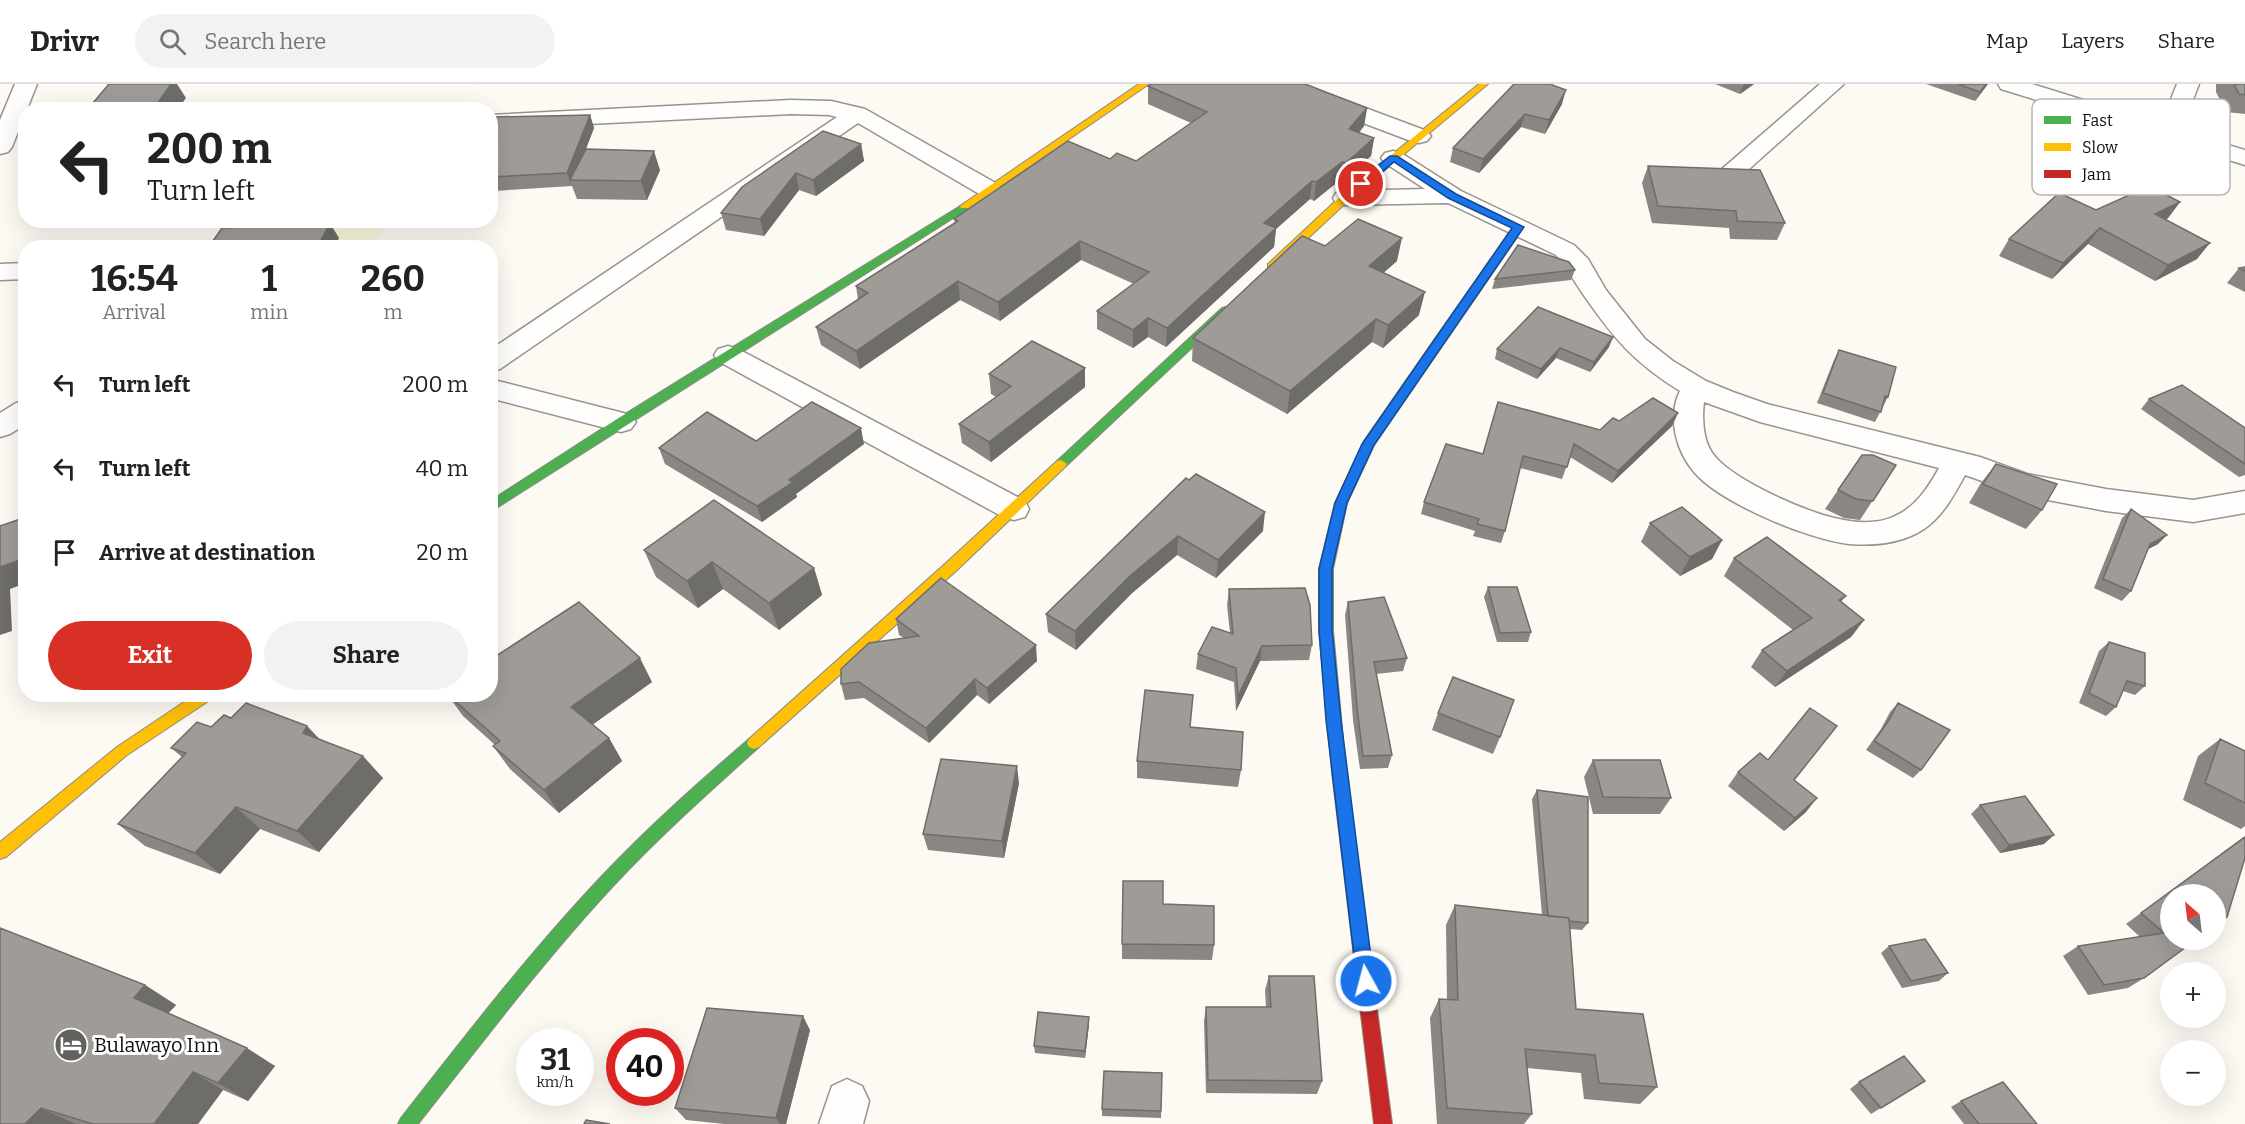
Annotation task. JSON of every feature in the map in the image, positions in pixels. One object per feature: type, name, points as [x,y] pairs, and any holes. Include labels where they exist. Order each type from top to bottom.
[{"type":"street","points":[[19,102],[26,84]]},
{"type":"street","points":[[814,84],[851,113],[885,128],[990,190]]},
{"type":"street","points":[[498,503],[621,422],[990,190],[1145,84]]},
{"type":"street","points":[[1281,84],[1419,136]]},
{"type":"street","points":[[1258,280],[1345,198],[1484,84]]},
{"type":"street","points":[[1730,174],[1833,84]]},
{"type":"street","points":[[2009,84],[2056,99]]},
{"type":"street","points":[[2182,99],[2188,84]]},
{"type":"street","points":[[18,103],[0,147],[18,146]]},
{"type":"street","points":[[498,122],[791,107],[851,113]]},
{"type":"street","points":[[498,357],[851,113]]},
{"type":"street","points":[[2230,154],[2245,158]]},
{"type":"street","points":[[1393,158],[1452,196],[1565,250],[1579,265],[1595,293],[1635,345],[1663,368],[1696,388],[1761,412],[1957,462],[2022,483],[2106,500],[2193,511],[2245,502]]},
{"type":"street","points":[[1345,198],[1452,196]]},
{"type":"street","points":[[1383,1124],[1333,720],[1326,630],[1326,569],[1341,503],[1368,444],[1518,227]]},
{"type":"street","points":[[0,272],[18,271]]},
{"type":"street","points":[[407,1124],[507,997],[582,909],[677,811],[1014,509],[1240,296]]},
{"type":"street","points":[[728,355],[1014,509]]},
{"type":"street","points":[[1696,388],[1689,404],[1689,420],[1697,455],[1738,491],[1837,531],[1881,532],[1912,522],[1931,506],[1957,462]]},
{"type":"street","points":[[498,390],[621,422]]},
{"type":"street","points":[[0,427],[18,415]]},
{"type":"street","points":[[0,852],[122,751],[196,702]]},
{"type":"green space","points":[[354,228],[384,228],[378,240],[231,240]]},
{"type":"building","points":[[109,84],[171,84],[159,102],[94,102]]},
{"type":"building","points":[[1151,84],[1305,84],[1367,108],[1349,129],[1374,138],[1346,163],[1342,162],[1316,182],[1312,181],[1264,223],[1276,228],[1167,328],[1148,318],[1133,330],[1097,311],[1149,272],[1080,241],[998,302],[958,281],[856,351],[816,327],[868,293],[856,286],[958,221],[954,219],[1068,141],[1110,159],[1117,153],[1136,161],[1207,112],[1148,86]]},
{"type":"building","points":[[1514,84],[1552,84],[1566,90],[1549,120],[1525,114],[1483,159],[1453,148]]},
{"type":"building","points":[[1958,84],[1986,84],[1980,92]]},
{"type":"building","points":[[2234,84],[2245,84],[2245,95],[2239,94]]},
{"type":"building","points":[[590,115],[567,173],[498,177],[498,117]]},
{"type":"building","points":[[823,131],[861,144],[813,180],[796,173],[760,219],[721,213],[742,187]]},
{"type":"building","points":[[586,149],[654,151],[641,181],[570,180]]},
{"type":"building","points":[[1648,166],[1760,170],[1785,223],[1737,221],[1736,211],[1658,206]]},
{"type":"building","points":[[2057,195],[2063,195],[2096,210],[2129,195],[2166,195],[2180,202],[2155,214],[2210,243],[2168,265],[2100,228],[2063,263],[2009,239]]},
{"type":"building","points":[[1358,219],[1402,238],[1369,266],[1425,292],[1388,325],[1376,319],[1290,391],[1193,338],[1302,236],[1325,246]]},
{"type":"building","points":[[222,228],[327,228],[321,240],[214,240]]},
{"type":"building","points":[[1518,245],[1569,262],[1575,270],[1495,279]]},
{"type":"building","points":[[1538,307],[1613,337],[1594,362],[1560,348],[1541,369],[1497,349]]},
{"type":"building","points":[[1032,341],[1085,368],[989,442],[959,424],[1011,386],[989,374]]},
{"type":"building","points":[[1839,350],[1896,367],[1888,397],[1885,396],[1881,412],[1823,393]]},
{"type":"building","points":[[2182,385],[2245,428],[2245,464],[2149,399]]},
{"type":"building","points":[[1653,398],[1678,413],[1618,471],[1574,444],[1567,467],[1523,456],[1505,531],[1477,524],[1479,519],[1424,502],[1446,444],[1483,454],[1498,402],[1600,430],[1613,418],[1619,421]]},
{"type":"building","points":[[812,402],[861,428],[789,480],[793,482],[757,506],[659,448],[707,412],[756,441]]},
{"type":"building","points":[[1862,455],[1873,455],[1896,465],[1873,501],[1856,499],[1838,490]]},
{"type":"building","points":[[1996,464],[2057,484],[2042,510],[1983,484]]},
{"type":"building","points":[[1196,474],[1265,512],[1218,560],[1178,536],[1131,575],[1075,631],[1046,614],[1186,478],[1189,480]]},
{"type":"building","points":[[714,500],[814,568],[769,603],[712,562],[687,581],[644,550]]},
{"type":"building","points":[[1682,507],[1722,540],[1690,557],[1650,523]]},
{"type":"building","points":[[2131,509],[2167,535],[2150,544],[2131,591],[2103,579]]},
{"type":"building","points":[[18,520],[18,561],[0,567],[0,526]]},
{"type":"building","points":[[1767,537],[1846,596],[1839,600],[1864,620],[1787,671],[1762,650],[1812,618],[1734,558]]},
{"type":"building","points":[[941,578],[1036,645],[987,688],[975,679],[926,728],[859,682],[841,684],[841,669],[869,643],[919,636],[896,619]]},
{"type":"building","points":[[1488,587],[1517,587],[1531,632],[1500,633]]},
{"type":"building","points":[[1305,588],[1310,605],[1312,645],[1262,646],[1238,696],[1236,668],[1198,654],[1212,627],[1233,634],[1229,589]]},
{"type":"building","points":[[1384,597],[1407,658],[1374,662],[1392,755],[1363,756],[1348,602]]},
{"type":"building","points":[[579,602],[640,658],[571,707],[609,738],[544,790],[493,746],[500,741],[456,702],[498,702],[498,655]]},
{"type":"building","points":[[2109,642],[2145,653],[2145,686],[2127,681],[2116,707],[2089,693]]},
{"type":"building","points":[[1453,677],[1514,700],[1500,737],[1438,713]]},
{"type":"building","points":[[1145,690],[1193,695],[1190,727],[1243,732],[1241,770],[1137,761]]},
{"type":"building","points":[[246,703],[307,726],[303,733],[363,756],[297,831],[236,807],[195,853],[118,824],[186,753],[171,748],[197,722],[211,727],[224,715],[231,718]]},
{"type":"building","points":[[1898,703],[1950,730],[1921,770],[1874,741]]},
{"type":"building","points":[[1810,708],[1837,726],[1794,780],[1817,798],[1795,818],[1738,772],[1760,753],[1768,760]]},
{"type":"building","points":[[2220,739],[2245,751],[2245,803],[2205,783]]},
{"type":"building","points":[[941,759],[1017,766],[1002,841],[923,834]]},
{"type":"building","points":[[1593,760],[1660,760],[1671,798],[1603,797]]},
{"type":"building","points":[[1537,790],[1588,797],[1588,923],[1548,916]]},
{"type":"building","points":[[2025,796],[2054,835],[2009,845],[1980,805]]},
{"type":"building","points":[[2245,837],[2245,858],[2227,917],[2226,884],[2181,884]]},
{"type":"building","points":[[1123,881],[1163,881],[1163,904],[1214,906],[1214,945],[1122,944]]},
{"type":"building","points":[[2160,899],[2160,930],[2141,913]]},
{"type":"building","points":[[1455,905],[1569,918],[1576,1009],[1643,1014],[1657,1087],[1599,1083],[1595,1055],[1525,1049],[1532,1114],[1447,1108],[1439,999],[1458,1000]]},
{"type":"building","name":"Bulawayo Inn","points":[[0,928],[145,985],[134,998],[247,1048],[218,1083],[193,1072],[154,1124],[93,1124],[41,1108],[25,1124],[0,1124]]},
{"type":"building","points":[[2160,934],[2160,950],[2182,950],[2166,962],[2160,962],[2160,966],[2144,978],[2104,985],[2078,946]]},
{"type":"building","points":[[1925,939],[1948,973],[1911,981],[1889,946]]},
{"type":"building","points":[[1269,976],[1314,976],[1322,1081],[1208,1080],[1206,1007],[1271,1007]]},
{"type":"building","points":[[707,1008],[803,1016],[776,1118],[675,1108],[676,1106],[684,1106],[684,1080]]},
{"type":"building","points":[[1038,1012],[1089,1017],[1085,1051],[1034,1046]]},
{"type":"building","points":[[1904,1056],[1925,1081],[1881,1108],[1859,1082]]},
{"type":"building","points":[[1104,1071],[1162,1073],[1161,1111],[1102,1109]]},
{"type":"building","points":[[2003,1082],[2037,1124],[1979,1124],[1961,1101]]},
{"type":"building","points":[[586,1120],[610,1124],[584,1124]]},
{"type":"traffic: fast","points":[[498,503],[621,422],[965,206]]},
{"type":"traffic: fast","points":[[1061,464],[1226,310]]},
{"type":"traffic: fast","points":[[1339,772],[1326,630],[1326,569],[1341,503],[1368,444],[1445,333]]},
{"type":"traffic: fast","points":[[407,1124],[519,983],[608,880],[690,800],[754,743]]},
{"type":"traffic: slow","points":[[965,206],[1145,84]]},
{"type":"traffic: slow","points":[[1272,266],[1345,198],[1484,84]]},
{"type":"traffic: slow","points":[[1445,333],[1519,227]]},
{"type":"traffic: slow","points":[[754,743],[951,567],[1061,464]]},
{"type":"traffic: slow","points":[[0,852],[122,751],[196,702]]},
{"type":"traffic: jam","points":[[1339,772],[1383,1124]]},
{"type":"place","name":"Bulawayo Inn","points":[[71,1045]]},
{"type":"route","points":[[1361,184],[1393,158],[1452,196],[1518,227],[1368,444],[1341,503],[1326,569],[1326,630],[1333,720],[1366,981]]}]
